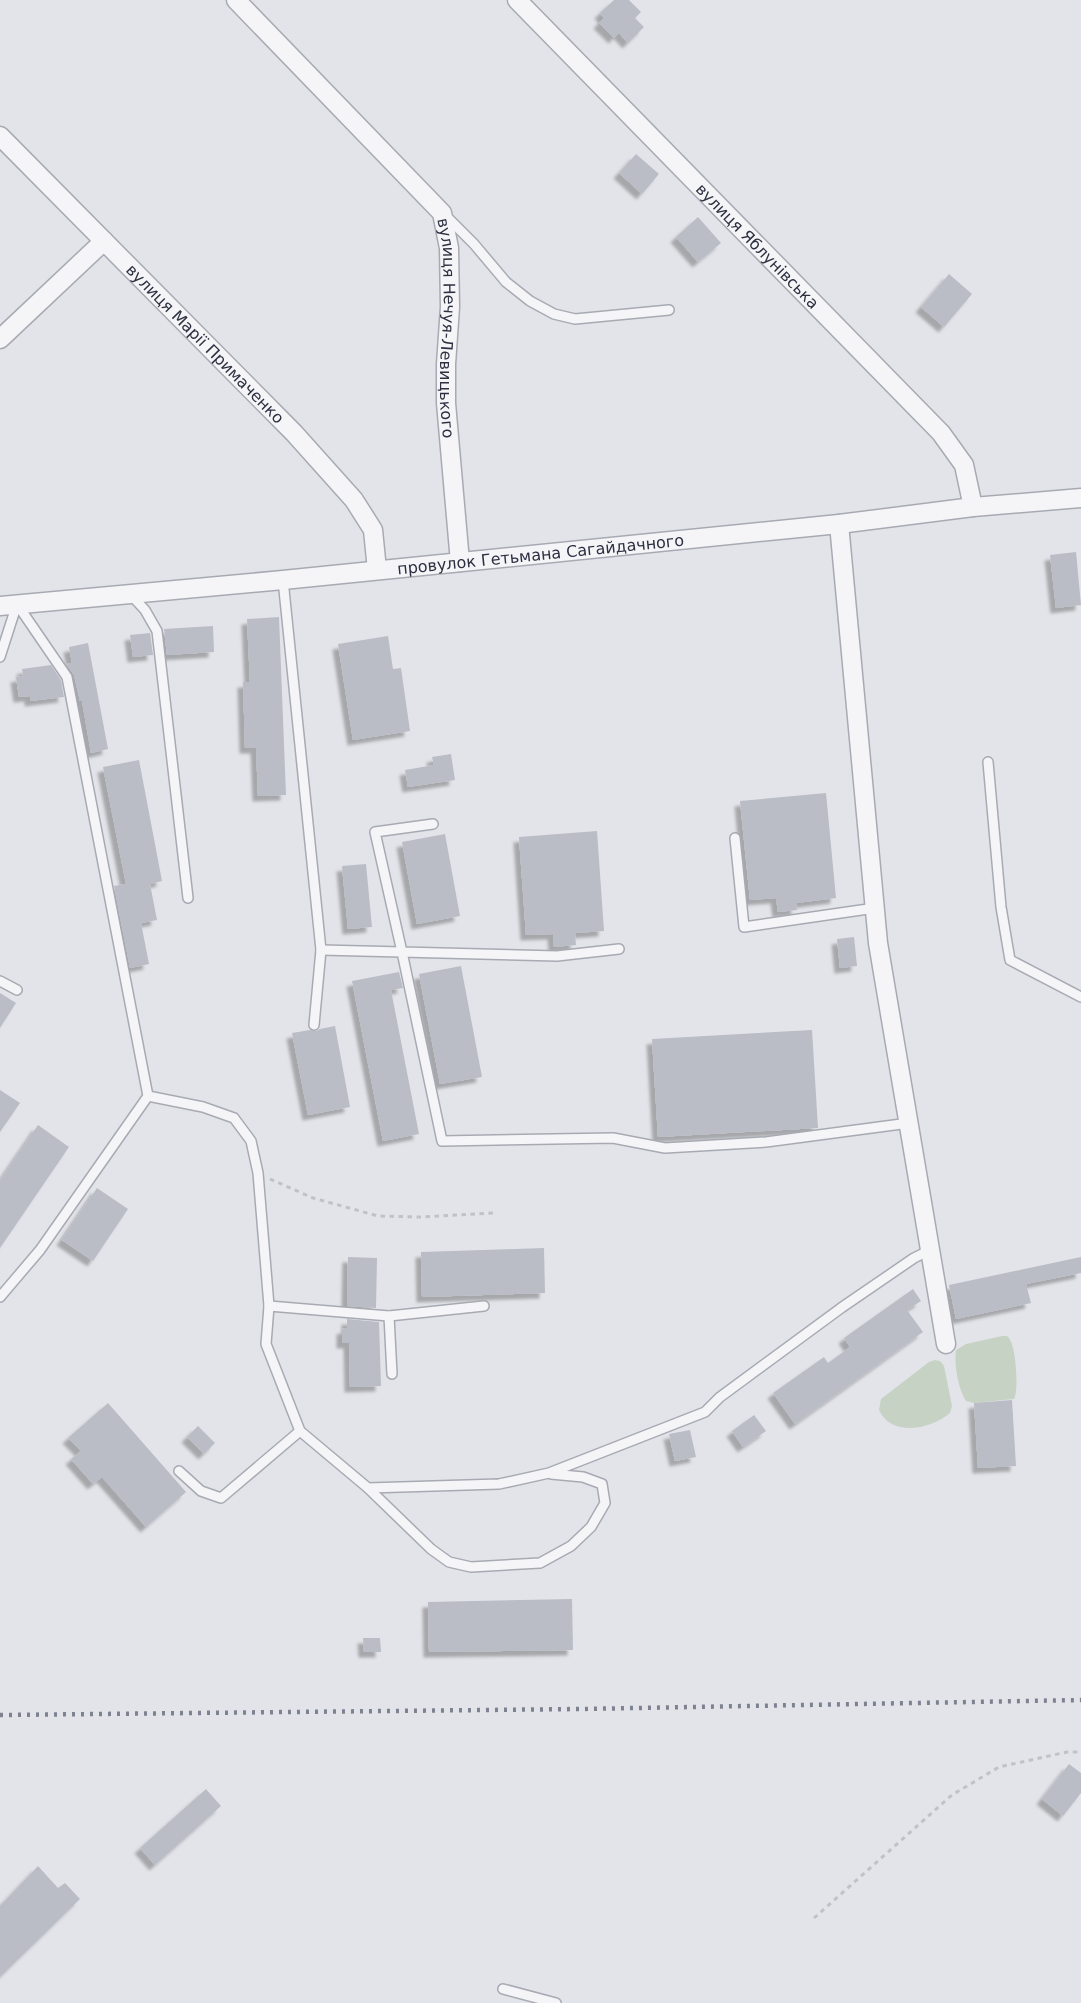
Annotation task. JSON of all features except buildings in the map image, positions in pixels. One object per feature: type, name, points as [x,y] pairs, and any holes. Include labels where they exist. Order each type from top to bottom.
[{"type":"street","name":"вулиця Нечуя-Левицького","points":[[236,0],[442,213],[449,248],[450,307],[446,402],[460,562]]},
{"type":"street","name":"вулиця Яблунівська","points":[[517,0],[941,433],[964,465],[973,507]]},
{"type":"street","name":"вулиця Марії Примаченко","points":[[0,136],[294,433],[354,500],[373,530],[377,570]]},
{"type":"street","points":[[0,339],[104,241]]},
{"type":"street","name":"провулок Гетьмана Сагайдачного","points":[[8,605],[283,580],[839,524],[973,507],[1081,498]]},
{"type":"street","points":[[839,524],[878,943],[946,1344]]},
{"type":"lane","points":[[442,213],[474,244],[506,282],[530,301],[554,314],[575,319],[669,310]]},
{"type":"lane","points":[[283,580],[321,950],[314,1025]]},
{"type":"lane","points":[[129,593],[145,610],[157,631],[188,898]]},
{"type":"lane","points":[[0,657],[8,605]]},
{"type":"lane","points":[[0,1297],[40,1250],[148,1096],[67,676],[8,605]]},
{"type":"lane","points":[[988,762],[1001,907],[1010,960],[1081,997]]},
{"type":"lane","points":[[433,824],[375,832],[442,1141],[613,1138],[665,1148],[766,1142],[909,1124]]},
{"type":"lane","points":[[735,838],[744,927],[875,908]]},
{"type":"lane","points":[[321,950],[557,956],[619,949]]},
{"type":"lane","points":[[0,981],[17,990]]},
{"type":"lane","points":[[148,1096],[203,1107],[234,1118],[251,1141],[258,1173],[269,1306],[266,1344],[300,1431],[368,1488],[431,1549],[449,1562],[471,1567],[540,1563],[571,1546],[591,1527],[605,1503],[602,1484],[583,1477],[549,1473]]},
{"type":"lane","points":[[368,1488],[499,1484],[549,1473],[705,1412],[720,1397],[841,1308],[914,1258],[930,1250]]},
{"type":"lane","points":[[269,1306],[389,1316],[484,1306]]},
{"type":"lane","points":[[389,1316],[392,1374]]},
{"type":"lane","points":[[179,1471],[201,1491],[221,1498],[300,1431]]},
{"type":"lane","points":[[503,1989],[556,2003]]},
{"type":"path","points":[[258,1173],[312,1198],[378,1216],[422,1217],[495,1213]]},
{"type":"path","points":[[814,1918],[952,1795],[999,1767],[1067,1752],[1081,1752]]},
{"type":"green space","points":[[1002,1336],[1009,1337],[1014,1352],[1017,1379],[1014,1399],[974,1403],[966,1401],[957,1376],[956,1350],[966,1344]]},
{"type":"green space","points":[[940,1361],[944,1366],[952,1406],[950,1413],[942,1419],[923,1426],[912,1428],[893,1425],[879,1410],[881,1399],[929,1362]]},
{"type":"railway","points":[[0,1715],[581,1709],[1081,1700]]}]
